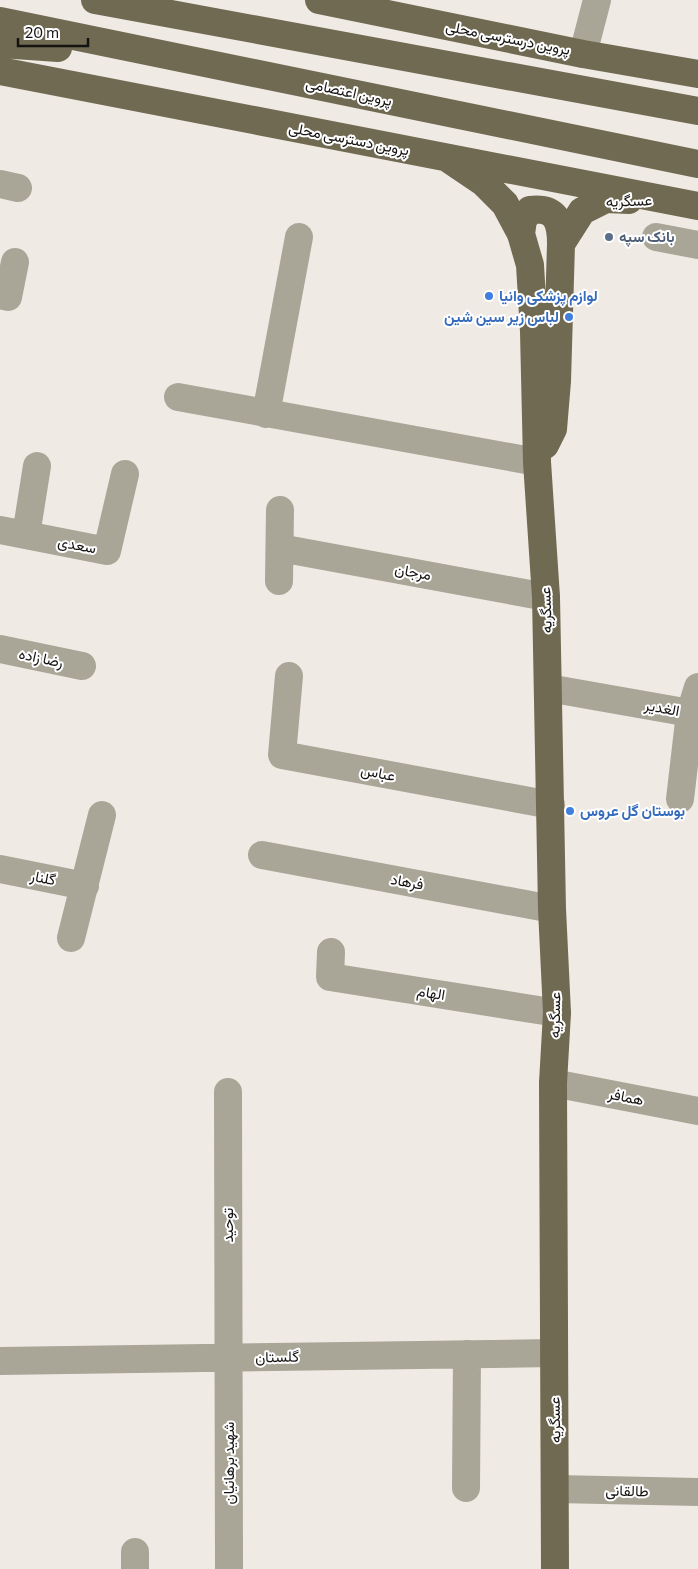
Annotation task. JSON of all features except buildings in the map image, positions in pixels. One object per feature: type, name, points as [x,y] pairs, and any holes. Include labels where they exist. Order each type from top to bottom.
[{"type":"main road","points":[[95,0],[698,111]]},
{"type":"main road","points":[[118,0],[148,10]]},
{"type":"main road","name":"پروین درسترسی محلی","points":[[319,0],[583,54],[698,74]]},
{"type":"main road","name":"پروین اعتصامی","points":[[0,21],[698,164]]},
{"type":"main road","points":[[0,44],[155,53]]},
{"type":"main road","name":"پروین دسترسی محلی","points":[[0,71],[698,206]]},
{"type":"main road","name":"عسگریه","points":[[447,158],[484,184],[506,204],[521,234],[530,264],[534,332],[537,462],[546,597],[552,909],[557,1013],[553,1084],[555,1569]]},
{"type":"main road","name":"عسگریه","points":[[537,462],[553,428],[557,380],[561,244],[582,211],[606,199],[670,201]]},
{"type":"main road","points":[[521,234],[523,220],[530,210],[542,209],[553,214],[561,227],[561,244]]},
{"type":"street","points":[[583,54],[597,0]]},
{"type":"street","points":[[266,414],[299,237]]},
{"type":"street","points":[[656,237],[698,245]]},
{"type":"street","points":[[0,295],[8,297],[15,262]]},
{"type":"street","points":[[178,397],[537,462]]},
{"type":"street","points":[[13,532],[37,466]]},
{"type":"street","name":"سعدی","points":[[13,532],[107,551],[125,474]]},
{"type":"street","points":[[279,581],[280,510]]},
{"type":"street","name":"مرجان","points":[[280,548],[546,597]]},
{"type":"street","name":"رضا زاده","points":[[0,649],[82,666]]},
{"type":"street","name":"عباس","points":[[289,676],[282,755],[551,805]]},
{"type":"street","points":[[690,713],[698,687]]},
{"type":"street","name":"الغدیر","points":[[548,688],[690,713],[680,799]]},
{"type":"street","points":[[70,938],[102,815]]},
{"type":"street","name":"فرهاد","points":[[262,855],[552,909]]},
{"type":"street","name":"گلنار","points":[[0,869],[85,886]]},
{"type":"street","name":"الهام","points":[[331,952],[330,977],[557,1013]]},
{"type":"street","name":"همافر","points":[[553,1084],[698,1111]]},
{"type":"street","name":"توحید","points":[[228,1092],[228,1357]]},
{"type":"street","name":"گلستان","points":[[0,1361],[554,1353]]},
{"type":"street","points":[[466,1488],[467,1354]]},
{"type":"street","name":"شهید برهانیان","points":[[228,1357],[229,1569]]},
{"type":"street","name":"طالقانی","points":[[556,1490],[698,1492]]},
{"type":"place","name":"بانک سپه","points":[[609,237]]},
{"type":"place","name":"لوازم پزشکی وانیا","points":[[489,296]]},
{"type":"place","name":"لباس زیر سین شین","points":[[569,317]]},
{"type":"place","name":"بوستان گل عروس","points":[[570,811]]}]
